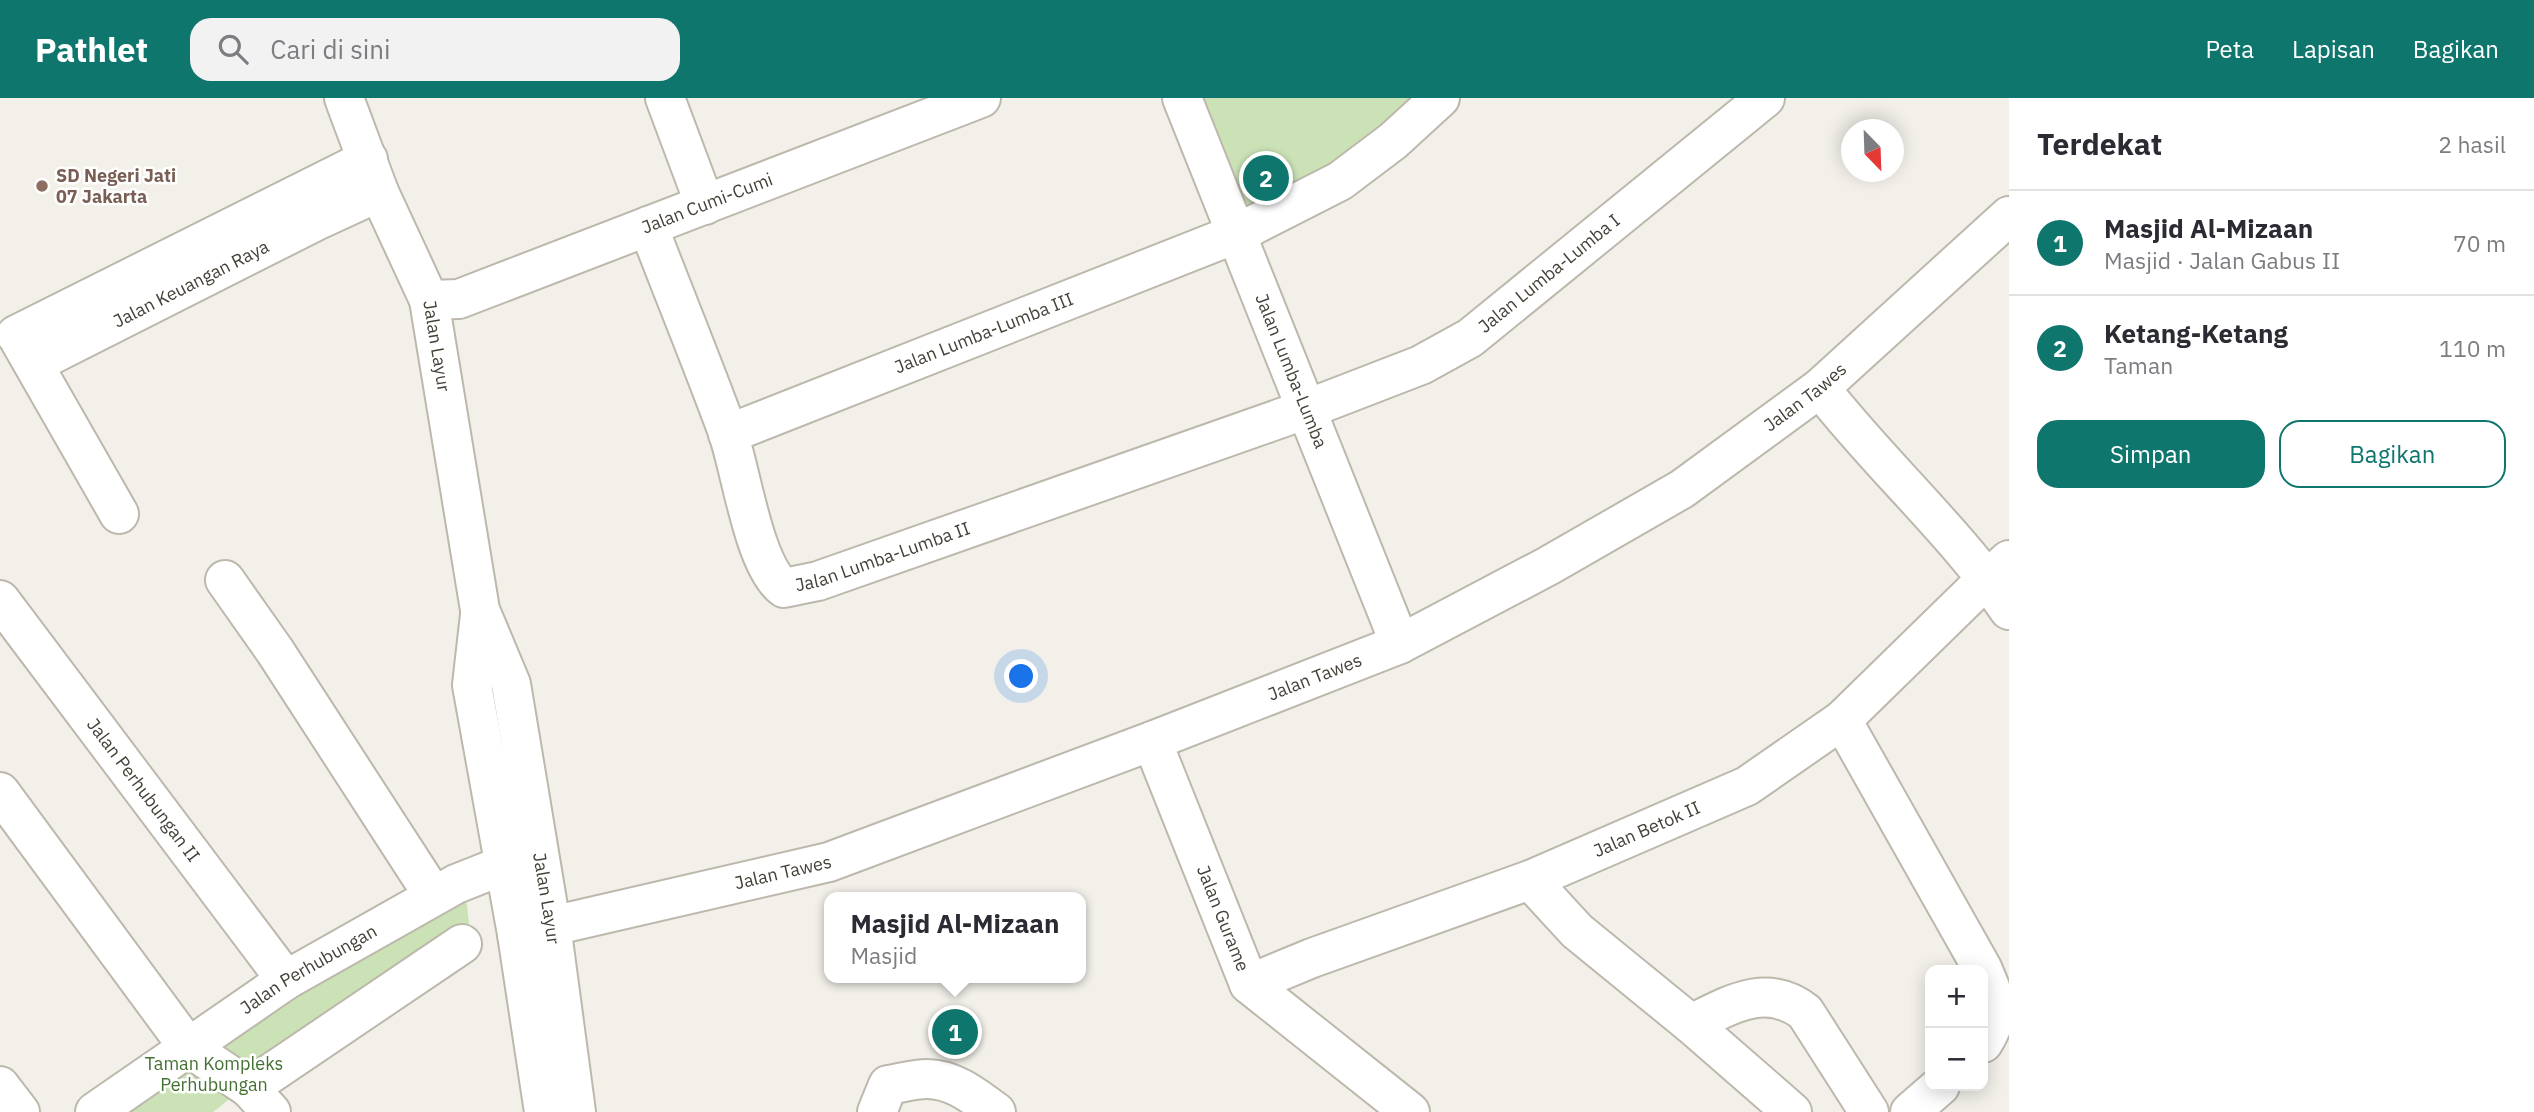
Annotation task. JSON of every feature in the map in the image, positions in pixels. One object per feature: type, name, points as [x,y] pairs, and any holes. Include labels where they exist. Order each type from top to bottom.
[{"type":"street","name":"Jalan Layur","points":[[344,98],[374,175],[429,300],[480,610],[472,685],[522,860],[534,929],[576,1112]]},
{"type":"street","points":[[665,98],[705,205]]},
{"type":"street","name":"Jalan Cumi-Cumi","points":[[429,300],[459,299],[981,98]]},
{"type":"street","name":"Jalan Lumba-Lumba","points":[[1182,98],[1400,644]]},
{"type":"street","name":"Jalan Lumba-Lumba III","points":[[728,434],[1238,233],[1340,181],[1394,141],[1440,98]]},
{"type":"street","name":"Jalan Lumba-Lumba I","points":[[1307,409],[1420,365],[1470,338],[1765,98]]},
{"type":"street","name":"Jalan Keuangan Raya","points":[[17,339],[374,175]]},
{"type":"street","name":"Jalan Tawes","points":[[534,929],[829,862],[1152,741],[1400,644],[1548,566],[1682,489],[1820,388],[2009,216]]},
{"type":"street","name":"Jalan Lumba-Lumba II","points":[[648,226],[728,434],[746,504],[770,575],[784,587],[818,581],[1307,409]]},
{"type":"street","points":[[17,339],[119,514]]},
{"type":"street","points":[[1820,388],[1850,426],[1998,569],[2009,610]]},
{"type":"street","name":"Jalan Betok II","points":[[1249,984],[1312,958],[1530,880],[1747,786],[1842,720],[1998,569]]},
{"type":"street","points":[[225,580],[275,651],[433,895]]},
{"type":"street","name":"Jalan Perhubungan II","points":[[0,600],[286,980]]},
{"type":"street","points":[[1842,720],[1982,968],[1994,995],[1996,1013],[1988,1036]]},
{"type":"street","name":"Jalan Gurame","points":[[1152,741],[1249,984],[1410,1112]]},
{"type":"street","points":[[0,792],[188,1047],[260,1100],[462,944]]},
{"type":"street","name":"Jalan Perhubungan","points":[[95,1112],[286,980],[433,895],[522,860]]},
{"type":"street","points":[[1530,880],[1577,930],[1792,1112]]},
{"type":"street","name":"Jalan Layur","points":[[534,929],[544,1112]]},
{"type":"street","points":[[1691,1024],[1731,1005],[1762,996],[1781,998],[1794,1004],[1805,1012],[1869,1112]]},
{"type":"street","points":[[883,1098],[927,1079],[948,1083],[970,1093],[996,1112]]},
{"type":"street","points":[[0,1086],[20,1112]]},
{"type":"street","points":[[1910,1112],[1934,1091]]},
{"type":"green space","points":[[1186,98],[1426,98],[1388,133],[1238,223]]},
{"type":"green space","name":"Taman Kompleks Perhubungan","points":[[466,899],[472,945],[305,1039],[213,1112],[115,1112],[270,995]]},
{"type":"place","name":"Ketang-Ketang","points":[[1266,178]]},
{"type":"place","name":"SD Negeri Jati 07 Jakarta","points":[[42,186]]},
{"type":"place","name":"Masjid Al-Mizaan","points":[[955,1032]]}]
